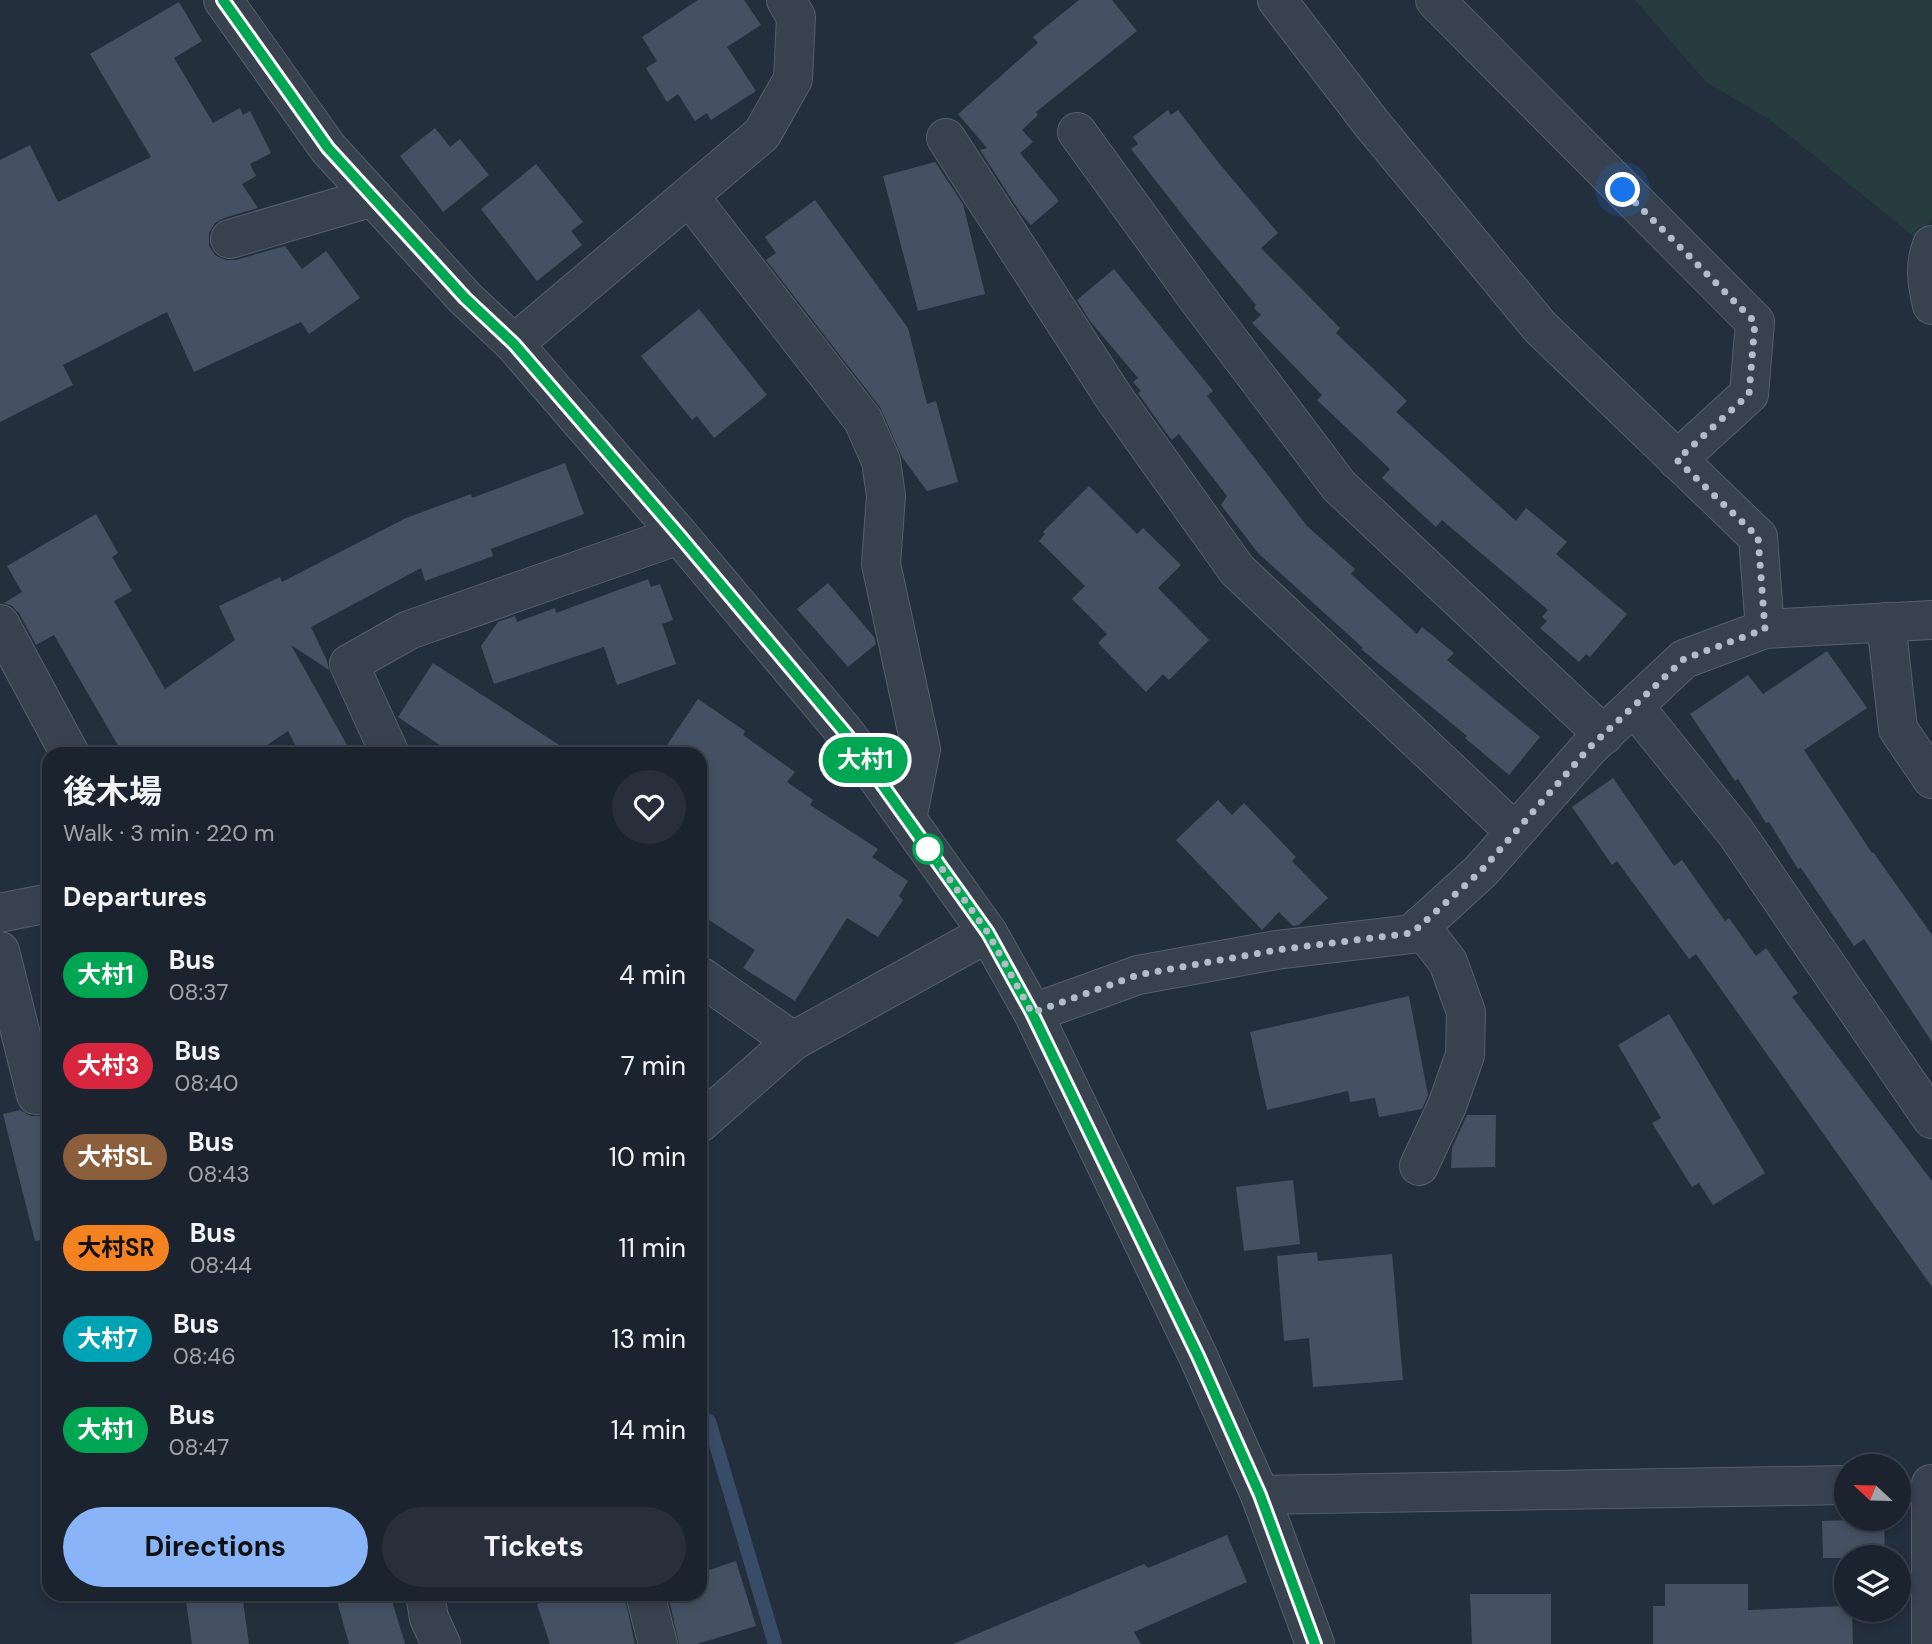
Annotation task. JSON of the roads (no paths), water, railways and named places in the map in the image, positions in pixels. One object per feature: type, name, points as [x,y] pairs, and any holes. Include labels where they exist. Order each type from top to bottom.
[{"type":"street","points":[[223,0],[328,148],[465,298],[514,344],[847,735],[988,933],[1032,1013],[1198,1356],[1260,1495],[1315,1644]]},
{"type":"street","points":[[514,344],[762,134],[793,79],[796,17],[786,0]]},
{"type":"street","points":[[1277,0],[1372,124],[1540,327],[1758,537],[1765,629]]},
{"type":"street","points":[[1435,0],[1755,322],[1749,394],[1677,460]]},
{"type":"street","points":[[1077,132],[1339,486],[1604,735]]},
{"type":"street","points":[[946,138],[1115,399],[1237,570],[1516,832]]},
{"type":"street","points":[[689,196],[863,420],[881,461],[886,496],[881,564],[921,749],[907,819]]},
{"type":"street","points":[[230,239],[373,197]]},
{"type":"street","points":[[1932,245],[1927,257],[1927,280],[1932,305]]},
{"type":"street","points":[[387,747],[349,664],[409,630],[679,535]]},
{"type":"street","points":[[1032,1013],[1138,975],[1276,950],[1412,933],[1481,871],[1589,748],[1684,659],[1765,629],[1932,620]]},
{"type":"street","points":[[1886,622],[1898,729],[1932,779]]},
{"type":"street","points":[[0,624],[66,747]]},
{"type":"street","points":[[1634,706],[1736,833],[1932,1119]]},
{"type":"street","points":[[0,913],[42,904]]},
{"type":"street","points":[[1419,1166],[1447,1106],[1465,1055],[1466,1012],[1448,962],[1420,926]]},
{"type":"street","points":[[707,1117],[793,1041],[988,933]]},
{"type":"street","points":[[0,951],[36,1095]]},
{"type":"street","points":[[707,981],[793,1041]]},
{"type":"street","points":[[1911,1484],[1932,1484],[1931,1644]]},
{"type":"street","points":[[1260,1495],[1834,1485]]},
{"type":"street","points":[[426,1601],[429,1618],[441,1644]]},
{"type":"street","points":[[647,1601],[658,1644]]},
{"type":"waterway","points":[[709,1421],[775,1644]]}]
